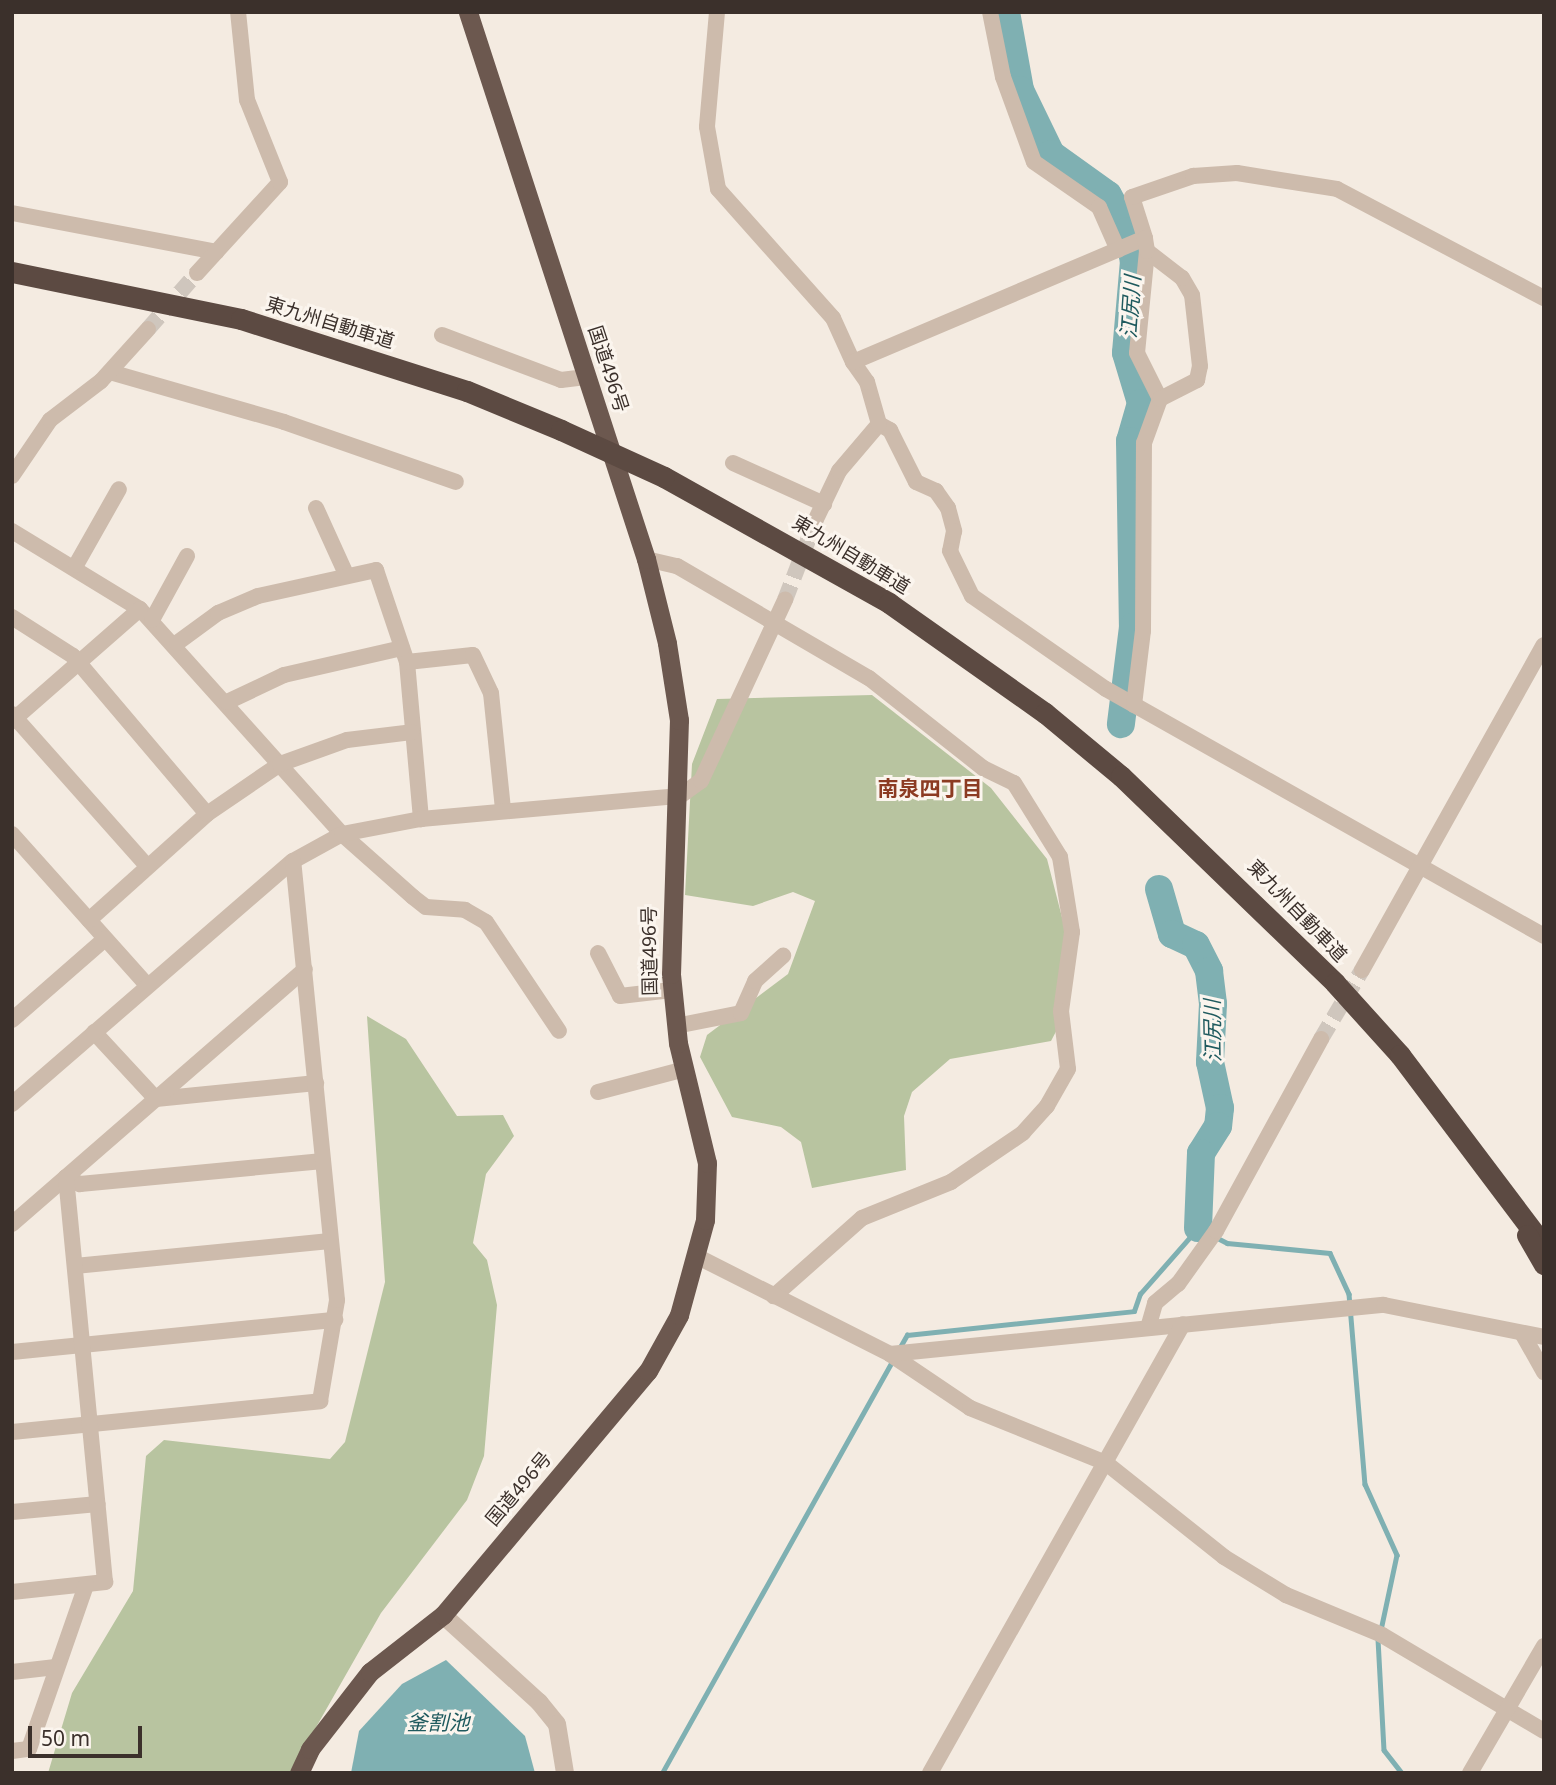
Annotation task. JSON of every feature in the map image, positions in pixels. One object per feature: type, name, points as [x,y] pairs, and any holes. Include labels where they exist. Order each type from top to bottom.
[{"type":"highway","name":"国道496号","points":[[299,1773],[310,1749],[370,1672],[443,1615],[648,1371],[679,1315],[698,1257],[707,1163],[676,1026],[672,990],[680,796],[679,720],[646,559],[468,12]]},
{"type":"highway","name":"東九州自動車道","points":[[12,272],[240,319],[467,391],[664,477],[889,603],[1102,761],[1197,843],[1335,983],[1488,1170],[1544,1246]]},
{"type":"highway","name":"東九州自動車道","points":[[1488,1170],[1544,1264]]},
{"type":"street","points":[[197,273],[280,182],[247,100],[238,12]]},
{"type":"street","points":[[717,12],[707,127],[718,189],[833,318],[853,362],[867,382],[879,424],[890,430],[916,482],[936,491],[947,508],[954,531],[950,551],[972,596],[1134,705],[1544,936]]},
{"type":"street","points":[[989,12],[1003,77],[1034,162],[1099,207],[1118,250]]},
{"type":"street","points":[[1160,399],[1137,353],[1146,245],[1132,197],[1193,176],[1237,173],[1337,189],[1544,298]]},
{"type":"street","points":[[12,213],[216,252]]},
{"type":"street","points":[[853,362],[1118,250],[1146,245]]},
{"type":"street","points":[[1134,705],[1143,631],[1144,443],[1160,399],[1197,380],[1200,366],[1192,295],[1182,278],[1146,245]]},
{"type":"street","points":[[12,476],[50,420],[110,372],[148,330]]},
{"type":"street","points":[[442,335],[561,380],[586,377]]},
{"type":"street","points":[[110,372],[284,422],[456,482]]},
{"type":"street","points":[[733,463],[820,510],[839,471],[879,424]]},
{"type":"street","points":[[76,565],[119,489]]},
{"type":"street","points":[[316,508],[346,574]]},
{"type":"street","points":[[12,531],[76,565],[146,615],[177,643],[342,834],[426,907],[465,910],[486,922],[559,1031]]},
{"type":"street","points":[[148,866],[14,717],[76,664],[146,615],[187,556]]},
{"type":"street","points":[[646,559],[677,566],[870,678],[983,768],[1014,783],[1060,857],[1072,932],[1061,1011],[1068,1069],[1047,1106],[1023,1133],[951,1182],[862,1218],[774,1296]]},
{"type":"street","points":[[177,643],[218,613],[258,596],[346,574],[376,570],[404,655],[421,819]]},
{"type":"street","points":[[12,1104],[293,861],[342,834],[421,819],[680,796],[701,781],[777,625],[785,600]]},
{"type":"street","points":[[12,617],[76,664],[207,814]]},
{"type":"street","points":[[1362,970],[1544,645]]},
{"type":"street","points":[[227,702],[284,675],[404,655],[473,654],[491,693],[503,810]]},
{"type":"street","points":[[89,920],[207,814],[280,764],[347,740],[412,732]]},
{"type":"street","points":[[12,834],[147,985]]},
{"type":"street","points":[[12,1432],[320,1401],[335,1320],[316,1083],[293,861]]},
{"type":"street","points":[[12,1020],[105,939]]},
{"type":"street","points":[[598,953],[620,996],[672,990]]},
{"type":"street","points":[[676,1026],[741,1013],[755,981],[783,956]]},
{"type":"street","points":[[12,1224],[305,969]]},
{"type":"street","points":[[94,1031],[156,1099]]},
{"type":"street","points":[[1148,1328],[1155,1303],[1178,1284],[1216,1231],[1321,1039]]},
{"type":"street","points":[[598,1092],[685,1069]]},
{"type":"street","points":[[156,1099],[316,1083]]},
{"type":"street","points":[[66,1177],[80,1184],[323,1161]]},
{"type":"street","points":[[12,1592],[105,1582],[66,1177]]},
{"type":"street","points":[[75,1266],[330,1241]]},
{"type":"street","points":[[698,1257],[890,1354],[970,1408],[1106,1463],[1189,1534],[1244,1570],[1286,1595],[1382,1635],[1544,1731]]},
{"type":"street","points":[[890,1354],[1384,1305],[1544,1338]]},
{"type":"street","points":[[12,1352],[335,1320]]},
{"type":"street","points":[[930,1773],[1183,1324]]},
{"type":"street","points":[[1522,1333],[1544,1372]]},
{"type":"street","points":[[12,1512],[98,1504]]},
{"type":"street","points":[[12,1751],[29,1749],[86,1586]]},
{"type":"street","points":[[443,1615],[551,1717],[565,1751],[565,1773]]},
{"type":"street","points":[[1470,1773],[1544,1646]]},
{"type":"street","points":[[12,1672],[56,1667]]},
{"type":"green space","points":[[872,695],[991,788],[1047,859],[1065,929],[1062,1020],[1051,1041],[950,1059],[912,1092],[904,1116],[906,1170],[812,1188],[801,1142],[781,1127],[732,1117],[700,1057],[707,1035],[788,974],[815,901],[793,892],[753,906],[685,895],[692,764],[717,699]]},
{"type":"green space","points":[[367,1016],[406,1039],[457,1116],[503,1115],[514,1136],[486,1174],[473,1243],[487,1260],[497,1305],[484,1456],[467,1500],[381,1613],[290,1773],[48,1773],[72,1693],[133,1591],[146,1456],[164,1440],[330,1459],[345,1442],[385,1282]]},
{"type":"water","name":"釜割池","points":[[446,1660],[525,1736],[535,1773],[351,1773],[359,1731],[402,1684]]},
{"type":"waterway","name":"江尻川","points":[[1006,12],[1020,90],[1051,154],[1108,195],[1128,231],[1134,261],[1126,353],[1141,403],[1130,441],[1133,627],[1121,724]]},
{"type":"waterway","name":"江尻川","points":[[1159,889],[1172,934],[1196,945],[1209,971],[1213,1004],[1210,1062],[1220,1108],[1218,1126],[1201,1153],[1198,1228]]},
{"type":"waterway","points":[[900,1347],[907,1335],[1134,1311],[1140,1294],[1198,1228],[1227,1243],[1330,1253],[1349,1294],[1365,1484],[1397,1555],[1381,1630]]},
{"type":"waterway","points":[[662,1773],[892,1361]]},
{"type":"waterway","points":[[1378,1639],[1384,1750],[1402,1773]]},
{"type":"tunnel","points":[[148,329],[197,273]]},
{"type":"tunnel","points":[[785,600],[817,517]]},
{"type":"tunnel","points":[[1321,1039],[1362,970]]},
{"type":"district","name":"南泉四丁目","points":[[930,788]]}]
